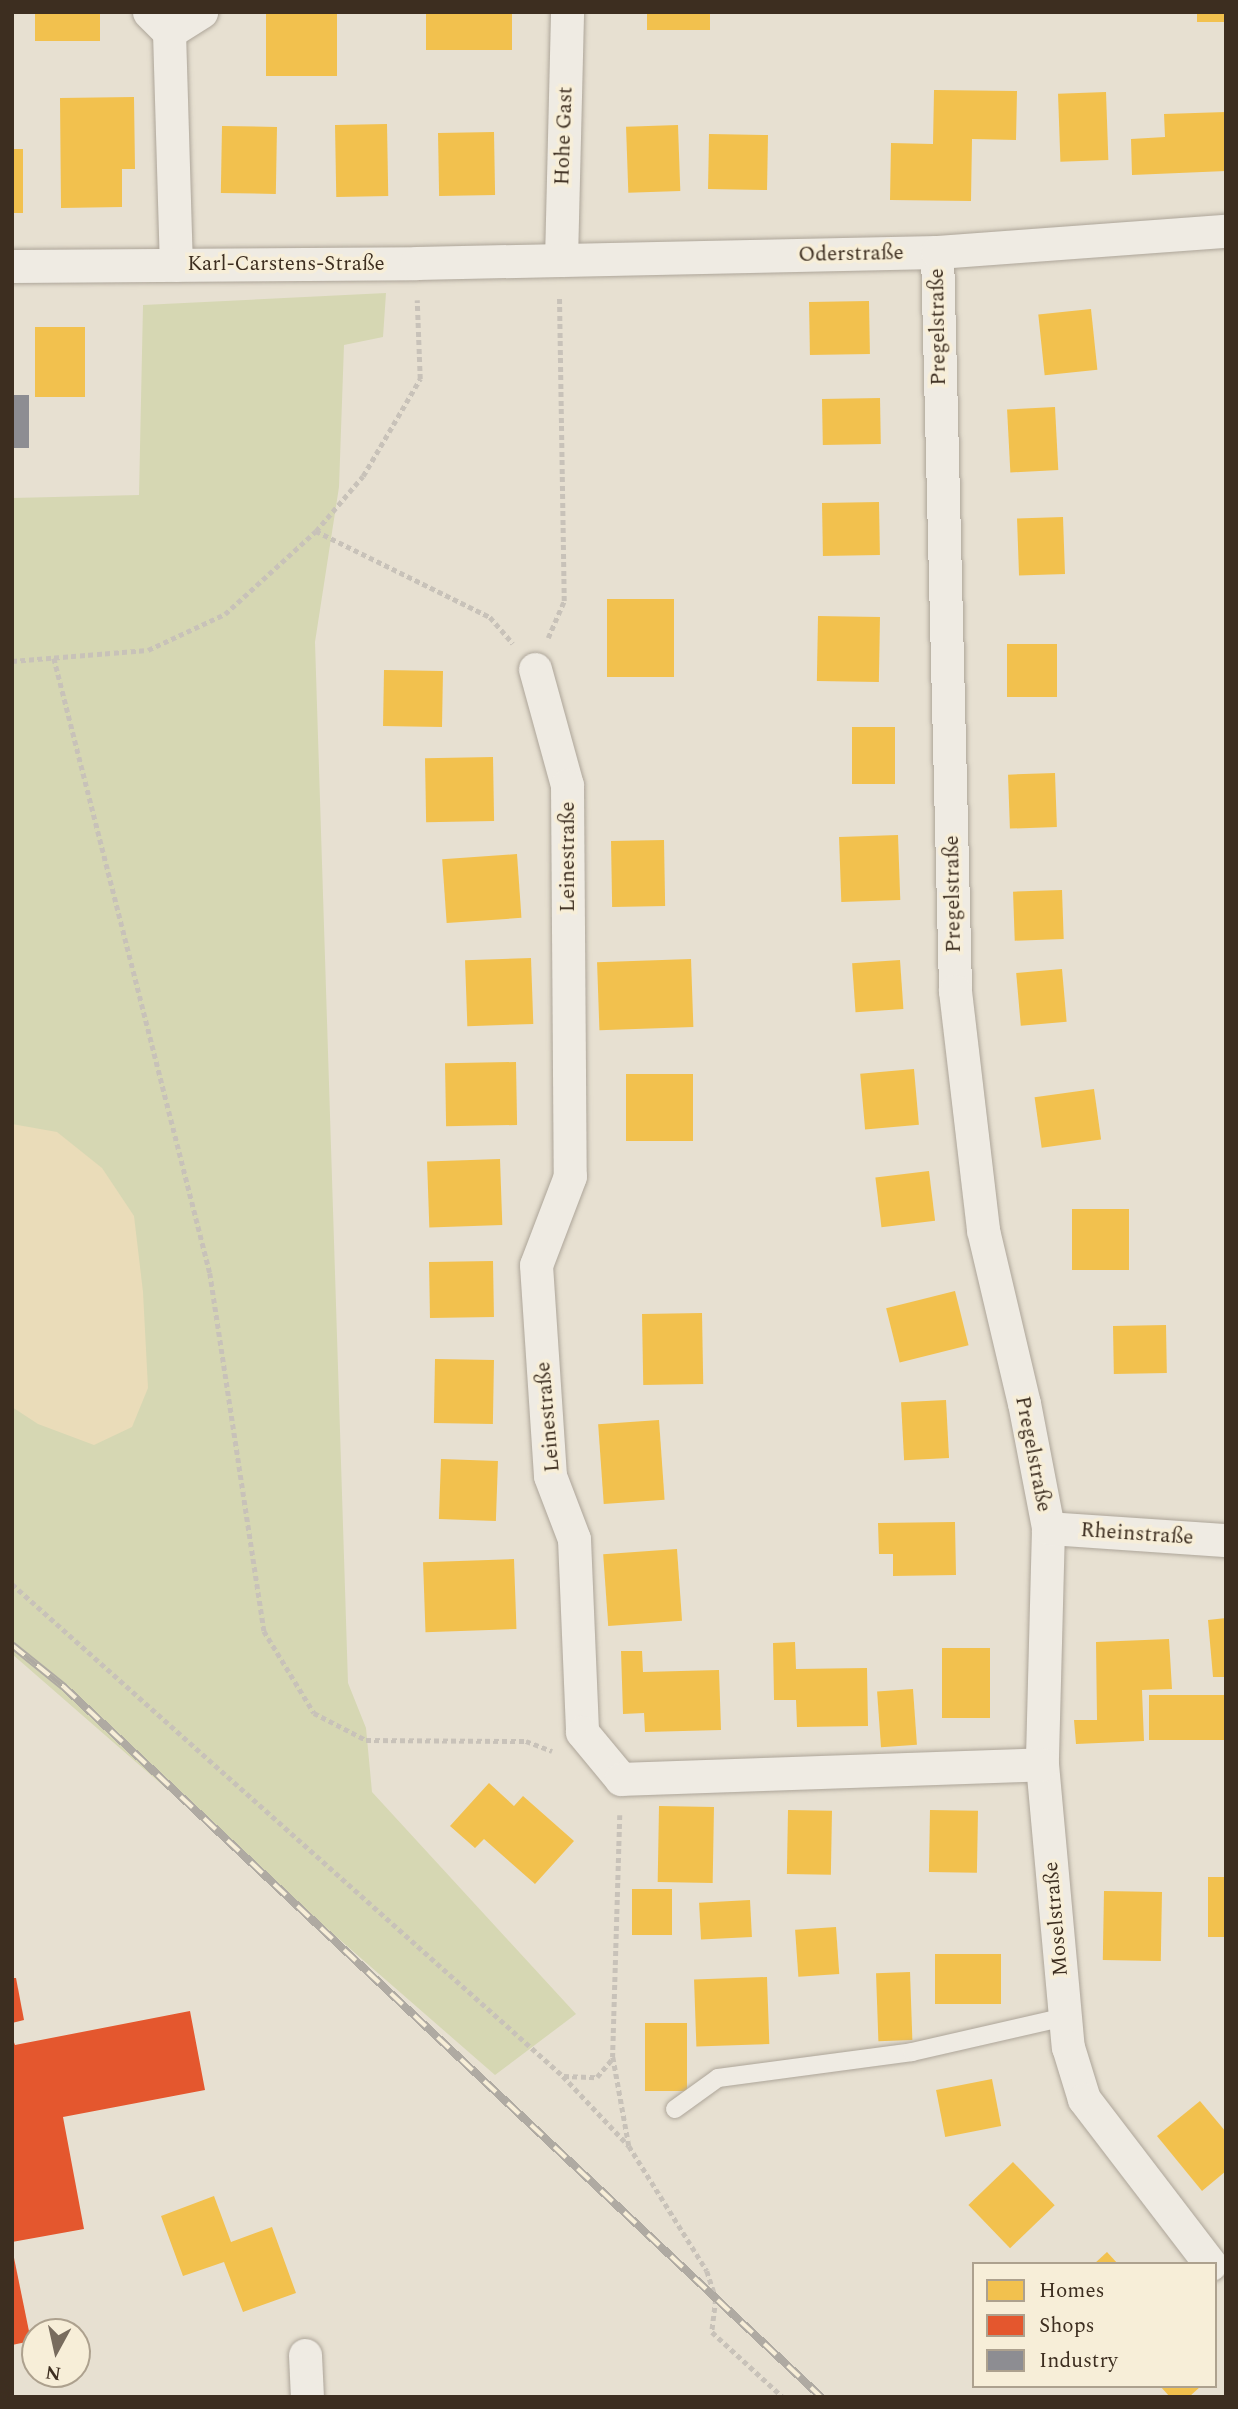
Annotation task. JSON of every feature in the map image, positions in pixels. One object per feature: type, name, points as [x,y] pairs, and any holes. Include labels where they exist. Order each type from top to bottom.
[{"type":"street","points":[[176,265],[159,22],[201,12]]},
{"type":"street","name":"Hohe Gast","points":[[561,260],[567,12]]},
{"type":"street","name":"Oderstraße","points":[[561,260],[937,252],[1226,231]]},
{"type":"street","name":"Pregelstraße","points":[[937,252],[955,991],[983,1230],[1024,1403],[1048,1528]]},
{"type":"street","name":"Karl-Carstens-Straße","points":[[12,266],[561,260]]},
{"type":"street","name":"Leinestraße","points":[[535,669],[567,785],[570,1176],[536,1265],[551,1476],[574,1539],[582,1732],[621,1779]]},
{"type":"street","name":"Rheinstraße","points":[[1048,1528],[1226,1540]]},
{"type":"street","name":"Moselstraße","points":[[1048,1528],[1042,1765],[1068,2047],[1084,2099],[1208,2262]]},
{"type":"street","points":[[621,1779],[1042,1765]]},
{"type":"street","points":[[305,2354],[307,2397]]},
{"type":"lane","points":[[675,2109],[718,2078],[912,2052],[1065,2017]]},
{"type":"path","points":[[316,531],[491,617],[535,669],[564,601],[561,260]]},
{"type":"path","points":[[12,661],[148,650],[225,614],[316,531],[363,476],[419,379],[416,263]]},
{"type":"path","points":[[54,657],[210,1273],[264,1631],[314,1713],[366,1740],[526,1741],[562,1755]]},
{"type":"path","points":[[12,1584],[563,2076],[629,2146],[707,2271],[716,2299],[712,2332],[783,2397]]},
{"type":"path","points":[[621,1779],[613,2057],[629,2146]]},
{"type":"path","points":[[563,2076],[597,2077],[613,2057]]},
{"type":"green space","points":[[386,293],[383,337],[344,345],[339,487],[315,642],[348,1683],[366,1728],[372,1792],[576,2014],[495,2075],[12,1654],[12,498],[139,495],[143,305]]},
{"type":"sand","points":[[12,1124],[57,1132],[102,1168],[134,1216],[143,1292],[148,1388],[132,1427],[94,1445],[38,1424],[12,1407]]},
{"type":"building: Homes","points":[[35,12],[100,12],[100,41],[35,41]]},
{"type":"building: Homes","points":[[266,12],[337,12],[337,76],[266,76]]},
{"type":"building: Homes","points":[[426,12],[512,12],[512,50],[426,50]]},
{"type":"building: Homes","points":[[647,12],[710,12],[710,30],[647,30]]},
{"type":"building: Homes","points":[[1197,12],[1226,12],[1226,22],[1197,22]]},
{"type":"building: Homes","points":[[934,90],[1017,91],[1016,140],[972,139],[971,201],[890,200],[891,143],[933,144]]},
{"type":"building: Homes","points":[[1106,92],[1108,160],[1060,162],[1058,94]]},
{"type":"building: Homes","points":[[134,97],[135,169],[122,169],[122,207],[61,208],[60,98]]},
{"type":"building: Homes","points":[[1226,112],[1226,171],[1132,175],[1131,139],[1165,137],[1164,114]]},
{"type":"building: Homes","points":[[387,124],[388,196],[336,197],[335,125]]},
{"type":"building: Homes","points":[[678,125],[680,191],[628,193],[626,127]]},
{"type":"building: Homes","points":[[222,126],[277,127],[276,194],[221,193]]},
{"type":"building: Homes","points":[[494,132],[495,195],[439,196],[438,133]]},
{"type":"building: Homes","points":[[709,134],[768,135],[767,190],[708,189]]},
{"type":"building: Homes","points":[[12,149],[23,149],[23,213],[12,213]]},
{"type":"building: Homes","points":[[869,301],[870,354],[810,355],[809,302]]},
{"type":"building: Homes","points":[[1091,309],[1097,370],[1045,375],[1038,315]]},
{"type":"building: Homes","points":[[35,327],[85,327],[85,397],[35,397]]},
{"type":"building: Homes","points":[[880,398],[881,444],[823,445],[822,399]]},
{"type":"building: Homes","points":[[1055,407],[1058,470],[1010,472],[1007,410]]},
{"type":"building: Homes","points":[[879,502],[880,555],[823,556],[822,503]]},
{"type":"building: Homes","points":[[1063,517],[1065,574],[1019,576],[1017,519]]},
{"type":"building: Homes","points":[[607,599],[674,599],[674,677],[607,677]]},
{"type":"building: Homes","points":[[818,616],[880,617],[879,682],[817,681]]},
{"type":"building: Homes","points":[[1007,644],[1057,644],[1057,697],[1007,697]]},
{"type":"building: Homes","points":[[384,670],[443,671],[442,727],[383,726]]},
{"type":"building: Homes","points":[[852,727],[895,727],[895,784],[852,784]]},
{"type":"building: Homes","points":[[493,757],[494,821],[426,822],[425,758]]},
{"type":"building: Homes","points":[[1055,773],[1057,827],[1010,829],[1008,775]]},
{"type":"building: Homes","points":[[898,835],[900,900],[841,902],[839,837]]},
{"type":"building: Homes","points":[[664,840],[665,906],[612,907],[611,841]]},
{"type":"building: Homes","points":[[517,854],[521,918],[447,923],[442,859]]},
{"type":"building: Homes","points":[[1062,890],[1064,939],[1015,941],[1013,892]]},
{"type":"building: Homes","points":[[531,958],[533,1024],[467,1026],[465,960]]},
{"type":"building: Homes","points":[[691,959],[693,1027],[599,1030],[597,962]]},
{"type":"building: Homes","points":[[900,960],[903,1009],[856,1012],[852,963]]},
{"type":"building: Homes","points":[[1062,969],[1067,1022],[1021,1026],[1016,973]]},
{"type":"building: Homes","points":[[516,1062],[517,1125],[446,1126],[445,1063]]},
{"type":"building: Homes","points":[[914,1069],[919,1125],[865,1129],[860,1074]]},
{"type":"building: Homes","points":[[626,1074],[693,1074],[693,1141],[626,1141]]},
{"type":"building: Homes","points":[[1094,1089],[1101,1140],[1042,1148],[1035,1097]]},
{"type":"building: Homes","points":[[500,1159],[502,1225],[429,1228],[427,1162]]},
{"type":"building: Homes","points":[[929,1171],[935,1221],[881,1227],[875,1178]]},
{"type":"building: Homes","points":[[1072,1209],[1129,1209],[1129,1270],[1072,1270]]},
{"type":"building: Homes","points":[[493,1261],[494,1317],[430,1318],[429,1262]]},
{"type":"building: Homes","points":[[955,1291],[969,1345],[900,1363],[886,1308]]},
{"type":"building: Homes","points":[[702,1313],[703,1384],[643,1385],[642,1314]]},
{"type":"building: Homes","points":[[1166,1325],[1167,1373],[1114,1374],[1113,1326]]},
{"type":"building: Homes","points":[[435,1359],[494,1360],[493,1424],[434,1423]]},
{"type":"building: Homes","points":[[946,1400],[949,1458],[904,1460],[901,1402]]},
{"type":"building: Homes","points":[[659,1420],[665,1500],[604,1504],[598,1424]]},
{"type":"building: Homes","points":[[441,1459],[498,1461],[496,1521],[439,1519]]},
{"type":"building: Homes","points":[[955,1522],[956,1575],[893,1576],[893,1554],[879,1554],[878,1523]]},
{"type":"building: Homes","points":[[677,1549],[682,1621],[608,1626],[603,1554]]},
{"type":"building: Homes","points":[[514,1559],[516,1629],[425,1632],[423,1562]]},
{"type":"building: Homes","points":[[1226,1618],[1226,1677],[1213,1677],[1208,1620]]},
{"type":"building: Homes","points":[[1169,1639],[1172,1689],[1142,1690],[1144,1741],[1076,1744],[1074,1720],[1097,1720],[1096,1642]]},
{"type":"building: Homes","points":[[795,1642],[796,1669],[867,1668],[868,1726],[797,1727],[796,1700],[774,1700],[773,1643]]},
{"type":"building: Homes","points":[[942,1648],[990,1648],[990,1718],[942,1718]]},
{"type":"building: Homes","points":[[621,1651],[642,1651],[643,1672],[719,1670],[721,1730],[645,1732],[644,1713],[623,1714]]},
{"type":"building: Homes","points":[[913,1689],[917,1745],[881,1747],[877,1692]]},
{"type":"building: Homes","points":[[1149,1695],[1226,1695],[1226,1740],[1149,1740]]},
{"type":"building: Homes","points":[[489,1783],[514,1806],[523,1796],[574,1841],[535,1884],[484,1839],[475,1848],[450,1826]]},
{"type":"building: Homes","points":[[659,1806],[714,1807],[713,1883],[658,1882]]},
{"type":"building: Homes","points":[[788,1810],[832,1811],[831,1875],[787,1874]]},
{"type":"building: Homes","points":[[930,1810],[978,1811],[977,1873],[929,1872]]},
{"type":"building: Homes","points":[[1208,1877],[1226,1877],[1226,1937],[1208,1937]]},
{"type":"building: Homes","points":[[632,1889],[672,1889],[672,1935],[632,1935]]},
{"type":"building: Homes","points":[[1104,1891],[1162,1892],[1161,1961],[1103,1960]]},
{"type":"building: Homes","points":[[750,1900],[752,1937],[701,1940],[699,1903]]},
{"type":"building: Homes","points":[[836,1927],[839,1974],[798,1977],[795,1930]]},
{"type":"building: Homes","points":[[935,1954],[1001,1954],[1001,2004],[935,2004]]},
{"type":"building: Homes","points":[[910,1972],[912,2040],[878,2041],[876,1973]]},
{"type":"building: Homes","points":[[767,1977],[769,2044],[696,2047],[694,1980]]},
{"type":"building: Homes","points":[[645,2023],[687,2023],[687,2091],[645,2091]]},
{"type":"building: Homes","points":[[992,2079],[1001,2126],[945,2137],[936,2090]]},
{"type":"building: Homes","points":[[1200,2101],[1226,2132],[1226,2171],[1202,2191],[1157,2136]]},
{"type":"building: Homes","points":[[1013,2162],[1055,2205],[1010,2248],[968,2205]]},
{"type":"building: Homes","points":[[214,2196],[231,2242],[272,2227],[296,2293],[243,2312],[224,2262],[183,2276],[161,2216]]},
{"type":"building: Homes","points":[[1107,2252],[1116,2262],[1096,2262]]},
{"type":"building: Homes","points":[[1162,2388],[1199,2388],[1189,2397],[1170,2397]]},
{"type":"building: Shops","points":[[12,1978],[16,1978],[24,2020],[12,2023]]},
{"type":"building: Shops","points":[[190,2011],[205,2090],[63,2117],[84,2229],[12,2242],[12,2037],[15,2045]]},
{"type":"building: Shops","points":[[12,2248],[26,2318],[21,2318],[21,2343],[12,2345]]},
{"type":"building: Industry","points":[[12,395],[29,395],[29,448],[12,448]]},
{"type":"railway","points":[[12,1645],[64,1687],[821,2397]]}]
